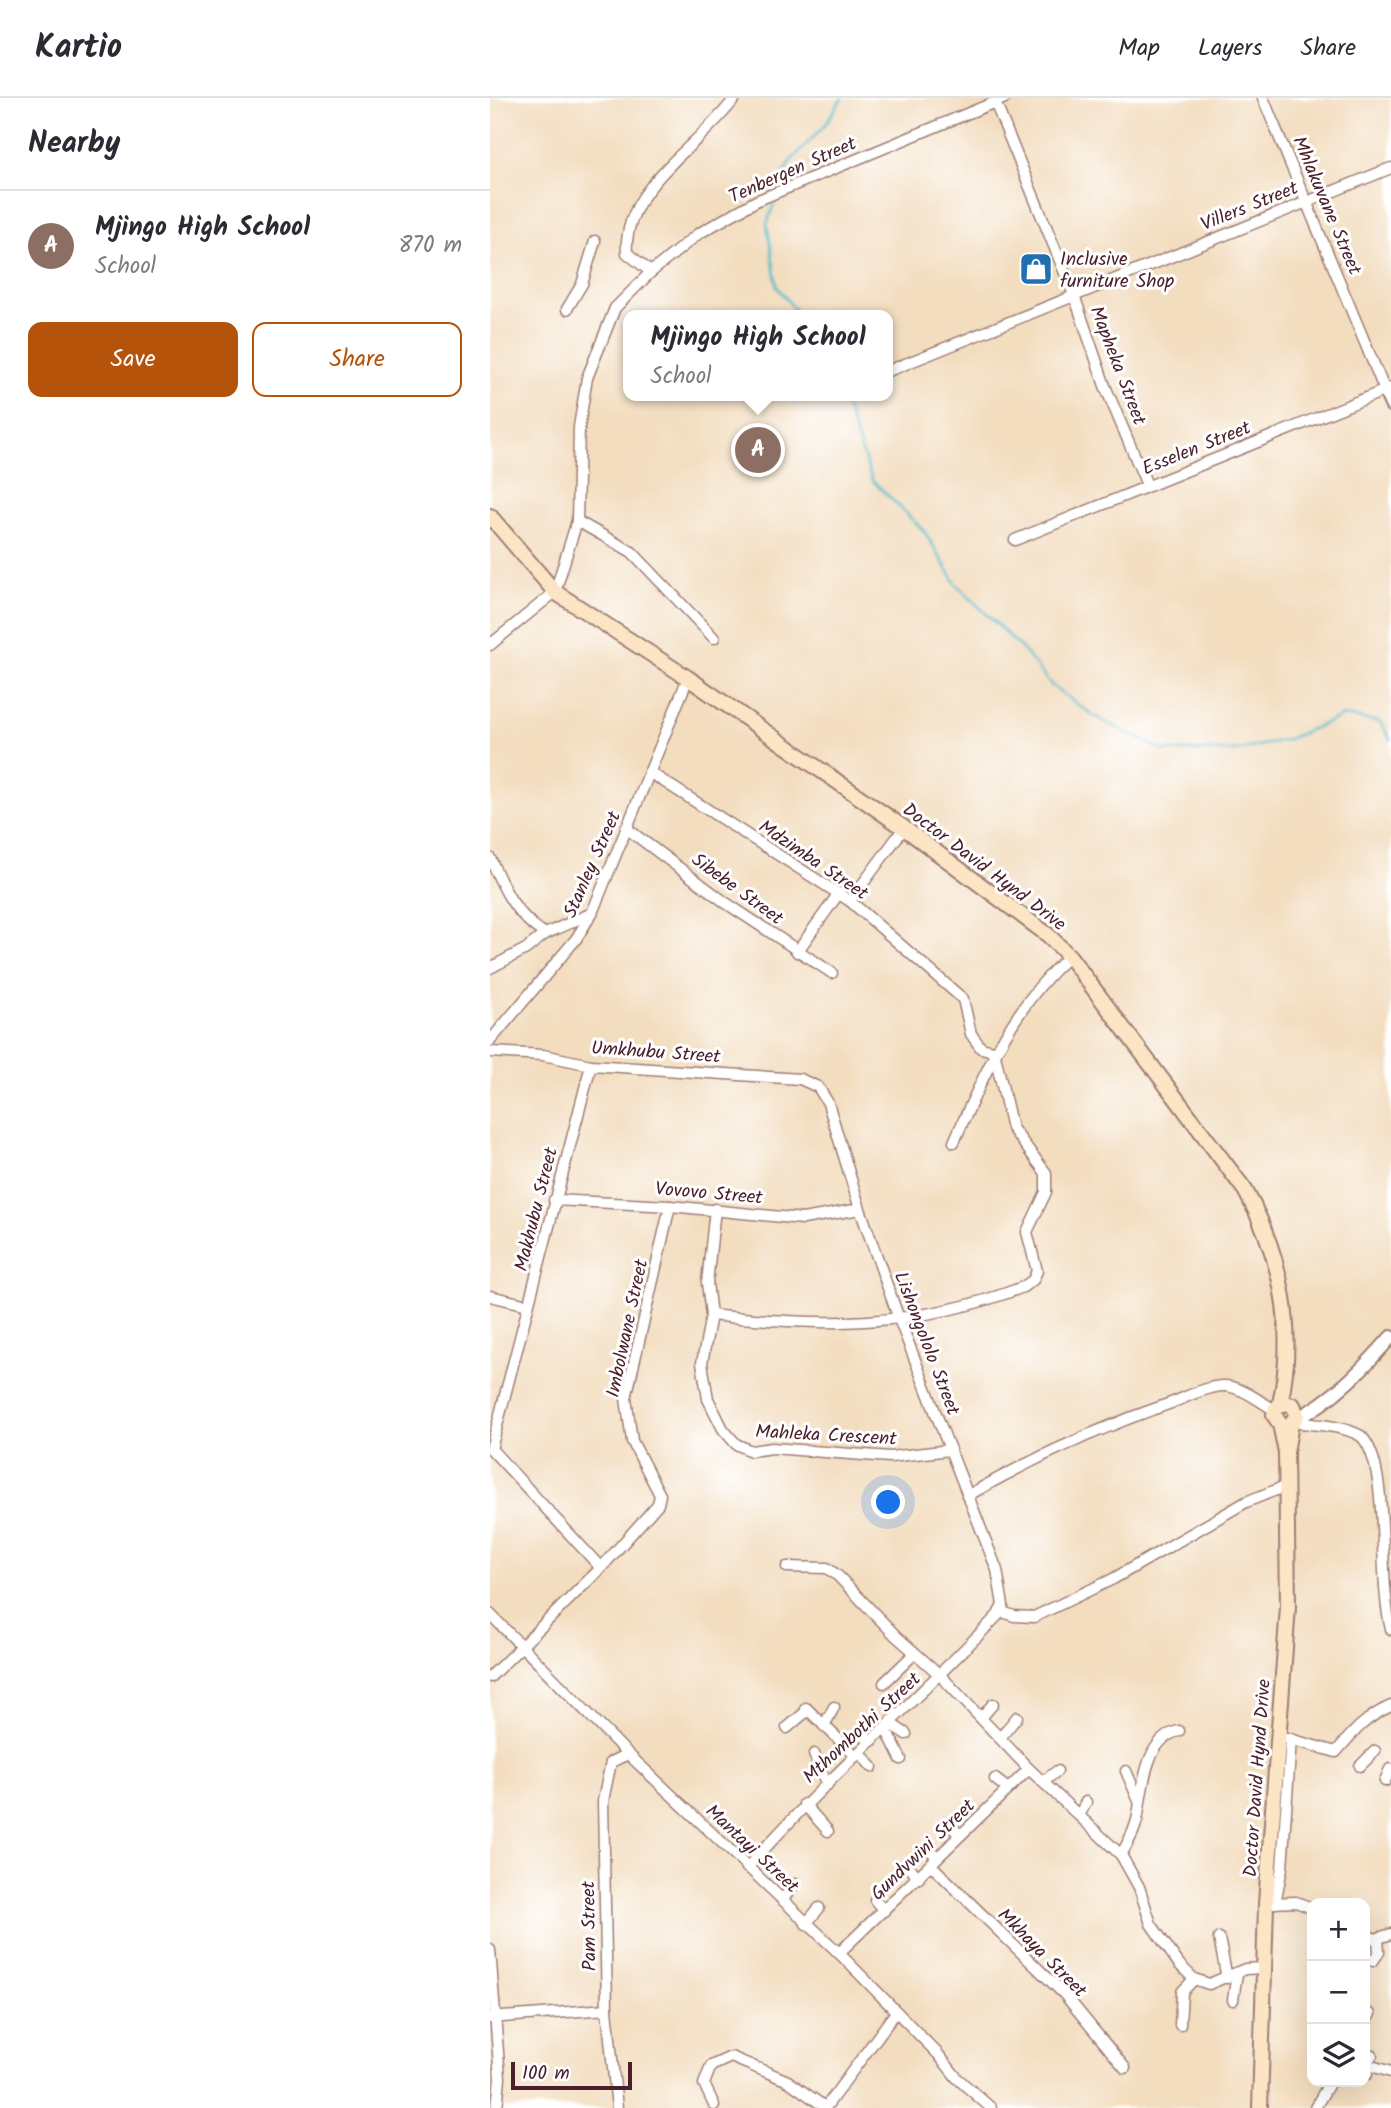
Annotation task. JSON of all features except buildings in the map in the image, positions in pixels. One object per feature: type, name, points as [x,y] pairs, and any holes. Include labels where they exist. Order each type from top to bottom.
[{"type":"main road","name":"Doctor David Hynd Drive","points":[[490,516],[555,592],[688,678],[904,828],[1048,934],[1069,956],[1245,1190],[1263,1222],[1275,1255],[1286,1304],[1288,1607],[1285,1738],[1262,1968],[1260,2108]]},
{"type":"street","points":[[651,272],[627,253],[626,237],[636,209],[656,183],[735,98]]},
{"type":"street","name":"Mhlakuvane Street","points":[[1263,98],[1388,390],[1391,405]]},
{"type":"street","name":"Tenbergen Street","points":[[555,592],[577,521],[579,427],[587,378],[615,308],[651,272],[698,234],[755,201],[1000,100]]},
{"type":"street","name":"Mapheka Street","points":[[1000,100],[1074,295],[1105,386],[1147,485]]},
{"type":"street","name":"Villers Street","points":[[893,369],[1391,168]]},
{"type":"street","points":[[567,309],[582,284],[595,241]]},
{"type":"street","name":"Esselen Street","points":[[1015,540],[1388,390]]},
{"type":"street","points":[[577,521],[632,552],[714,638]]},
{"type":"street","points":[[490,645],[555,592]]},
{"type":"street","name":"Stanley Street","points":[[490,1041],[576,940],[592,913],[688,678]]},
{"type":"street","name":"Mdzimba Street","points":[[649,772],[850,901],[963,999],[971,1034],[981,1048],[994,1052]]},
{"type":"street","name":"Sibebe Street","points":[[626,828],[797,952],[831,973]]},
{"type":"street","points":[[850,901],[904,828]]},
{"type":"street","points":[[491,862],[511,904],[527,922],[545,934]]},
{"type":"street","points":[[797,952],[839,893]]},
{"type":"street","points":[[490,968],[526,949],[545,934],[592,913]]},
{"type":"street","points":[[954,1142],[994,1052],[1050,973],[1069,956]]},
{"type":"street","name":"Umkhubu Street","points":[[490,1052],[543,1055],[591,1065],[800,1079],[818,1087]]},
{"type":"street","points":[[710,1315],[825,1324],[899,1319],[938,1313],[1006,1294],[1033,1280],[1037,1271],[1027,1233],[1046,1192],[1045,1173],[1012,1128],[994,1052]]},
{"type":"street","name":"Makhubu Street","points":[[591,1065],[491,1449],[601,1568]]},
{"type":"street","name":"Lishongololo Street","points":[[818,1087],[828,1103],[860,1209],[899,1319],[997,1570],[1003,1605],[1000,1611]]},
{"type":"street","name":"Vovovo Street","points":[[554,1199],[715,1209],[803,1219],[860,1209]]},
{"type":"street","name":"Imbolwane Street","points":[[490,1677],[601,1568],[649,1518],[658,1504],[660,1495],[632,1441],[626,1398],[670,1206]]},
{"type":"street","name":"Mahleka Crescent","points":[[715,1209],[707,1283],[710,1315],[702,1363],[708,1399],[736,1444],[751,1451],[772,1448],[890,1457],[950,1450]]},
{"type":"street","points":[[490,1296],[528,1304]]},
{"type":"street","points":[[1288,1415],[1322,1406],[1345,1387],[1391,1337]]},
{"type":"street","points":[[967,1496],[1005,1474],[1135,1415],[1208,1389],[1223,1386],[1237,1389],[1288,1415],[1360,1435],[1381,1454],[1389,1497],[1385,1586],[1391,1629]]},
{"type":"street","points":[[1000,1611],[1014,1616],[1034,1617],[1113,1578],[1246,1502],[1286,1486]]},
{"type":"street","points":[[787,1567],[827,1569],[838,1576],[940,1675],[1029,1769],[1121,1855],[1139,1887],[1151,1924],[1179,1964],[1194,1979],[1209,1984],[1245,1969],[1262,1968]]},
{"type":"street","name":"Mthombothi Street","points":[[747,1868],[804,1804],[889,1727],[1000,1611]]},
{"type":"street","name":"Mantayi Street","points":[[490,1614],[628,1754],[839,1953],[938,2054],[957,2078],[991,2108]]},
{"type":"street","points":[[884,1683],[915,1653]]},
{"type":"street","points":[[981,1718],[993,1704]]},
{"type":"street","points":[[1285,1738],[1336,1752],[1358,1725],[1370,1715],[1391,1706]]},
{"type":"street","points":[[824,1726],[834,1707]]},
{"type":"street","points":[[787,1728],[807,1709],[872,1767]]},
{"type":"street","points":[[1000,1738],[1017,1717]]},
{"type":"street","points":[[889,1727],[906,1734]]},
{"type":"street","points":[[889,1727],[901,1759]]},
{"type":"street","points":[[1121,1855],[1138,1816],[1149,1759],[1170,1733],[1179,1731]]},
{"type":"street","points":[[860,1734],[873,1740]]},
{"type":"street","points":[[1360,1766],[1374,1751]]},
{"type":"street","name":"Pam Street","points":[[617,2108],[607,2009],[603,1801],[611,1762],[628,1754]]},
{"type":"street","points":[[814,1754],[827,1785]]},
{"type":"street","name":"Gundvwini Street","points":[[839,1953],[919,1878],[933,1857],[960,1835],[977,1812],[1029,1769]]},
{"type":"street","points":[[1385,1781],[1390,1769]]},
{"type":"street","points":[[1043,1782],[1058,1771]]},
{"type":"street","points":[[1126,1771],[1139,1801]]},
{"type":"street","points":[[995,1779],[1008,1789]]},
{"type":"street","points":[[1080,1814],[1086,1802]]},
{"type":"street","points":[[804,1804],[828,1831]]},
{"type":"street","points":[[951,1826],[960,1835]]},
{"type":"street","name":"Mkhaya Street","points":[[933,1857],[1065,1995],[1125,2068]]},
{"type":"street","points":[[911,1869],[919,1878]]},
{"type":"street","points":[[782,1900],[795,1884]]},
{"type":"street","points":[[875,1900],[884,1910]]},
{"type":"street","points":[[1270,1903],[1296,1902],[1307,1906]]},
{"type":"street","points":[[806,1924],[819,1908]]},
{"type":"street","points":[[1370,1936],[1378,1939],[1391,1934]]},
{"type":"street","points":[[1219,1938],[1232,1976],[1233,2000]]},
{"type":"street","points":[[1373,1961],[1378,1952],[1378,1939]]},
{"type":"street","points":[[490,1950],[493,2018],[500,2078],[497,2108]]},
{"type":"street","points":[[1180,2025],[1182,1992],[1194,1979]]},
{"type":"street","points":[[493,2018],[607,2009]]},
{"type":"street","points":[[714,2105],[704,2084],[711,2066],[731,2057],[788,2081],[825,2107],[896,2012]]},
{"type":"street","points":[[1370,2065],[1391,2072]]},
{"type":"street","points":[[1313,2107],[1327,2087]]},
{"type":"street","points":[[1313,2090],[1324,2093]]},
{"type":"waterway","points":[[781,186],[788,164],[825,125],[842,98]]},
{"type":"waterway","points":[[777,195],[767,224],[777,287],[795,310]]},
{"type":"waterway","points":[[844,401],[872,480],[924,531],[957,585],[1024,651],[1052,686],[1094,716],[1164,751],[1236,751],[1288,739],[1343,716],[1380,722],[1391,740]]},
{"type":"place","name":"Inclusive furniture Shop","points":[[1036,269]]},
{"type":"place","name":"Mjingo High School","points":[[758,450]]}]
